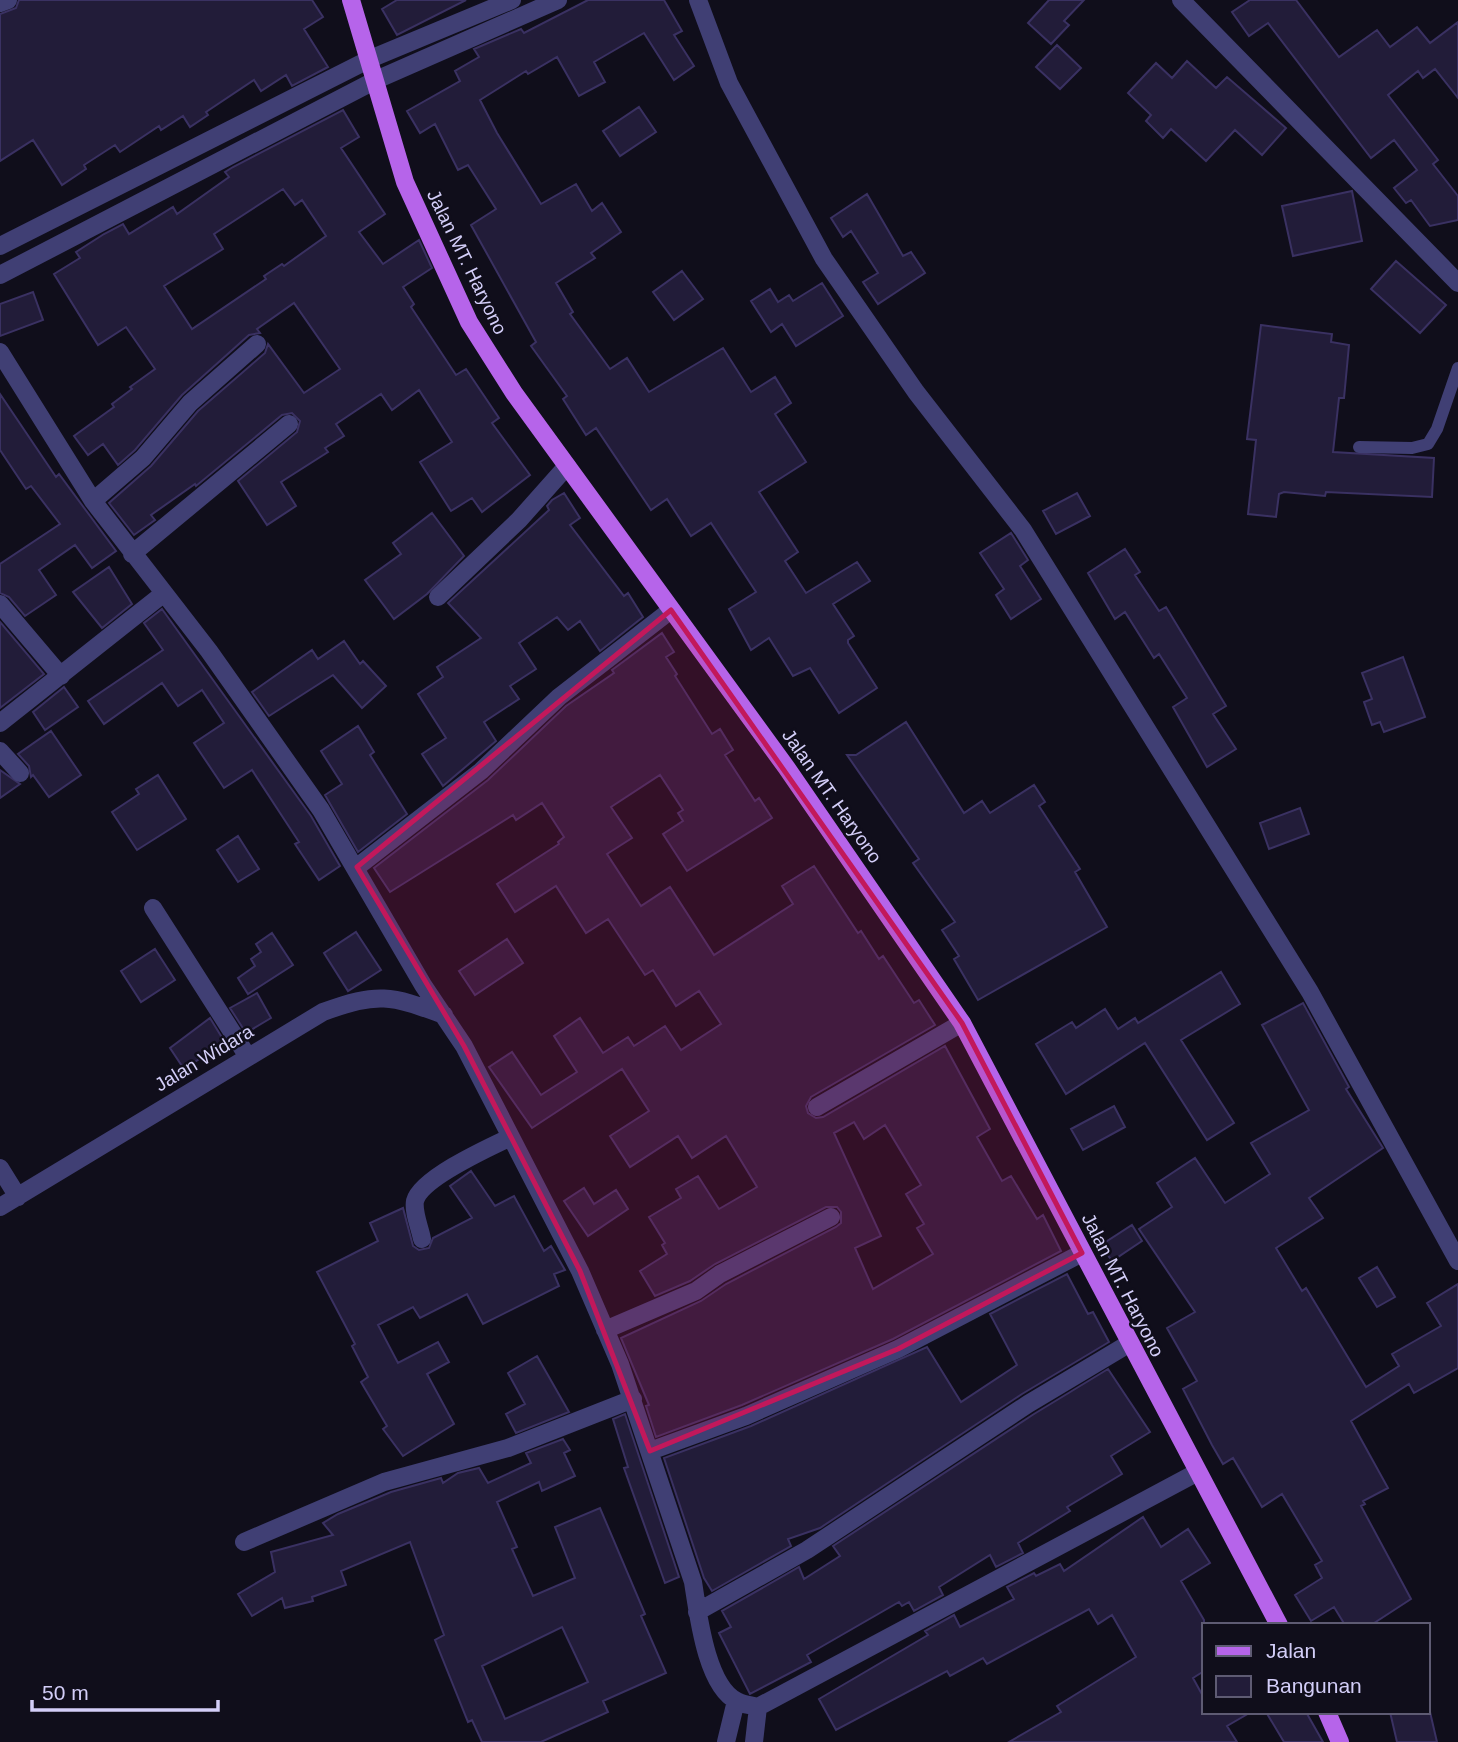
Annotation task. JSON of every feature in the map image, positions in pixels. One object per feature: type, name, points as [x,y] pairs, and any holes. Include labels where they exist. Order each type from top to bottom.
[{"type":"main road","name":"Jalan MT. Haryono","points":[[351,0],[405,182],[469,322],[514,393],[824,820],[962,1023],[1196,1472],[1278,1623]]},
{"type":"main road","points":[[1328,1714],[1340,1742]]},
{"type":"street","points":[[0,3],[8,0]]},
{"type":"street","points":[[0,246],[370,59],[512,0]]},
{"type":"street","points":[[0,275],[376,80],[558,0]]},
{"type":"street","points":[[698,0],[729,83],[824,259],[916,391],[1023,530],[1310,992],[1458,1261]]},
{"type":"street","points":[[1181,0],[1458,283]]},
{"type":"street","points":[[93,501],[143,458],[190,403],[257,344]]},
{"type":"street","points":[[0,352],[93,501],[267,731],[357,867],[464,1046],[580,1272],[605,1330],[633,1399],[692,1582],[697,1612],[715,1677],[736,1701],[758,1707],[1196,1472]]},
{"type":"street","points":[[132,554],[289,424]]},
{"type":"street","points":[[438,597],[519,520],[567,466]]},
{"type":"street","points":[[0,723],[163,594]]},
{"type":"street","points":[[0,604],[61,676]]},
{"type":"street","points":[[357,867],[481,771],[559,697],[671,610]]},
{"type":"street","points":[[0,751],[20,773]]},
{"type":"street","points":[[153,908],[248,1057]]},
{"type":"street","name":"Jalan Widara","points":[[0,1208],[323,1012],[354,1000],[379,996],[400,999],[444,1015]]},
{"type":"street","points":[[817,1107],[962,1023]]},
{"type":"street","points":[[422,1239],[415,1207],[421,1191],[475,1155],[511,1137]]},
{"type":"street","points":[[0,1168],[18,1197]]},
{"type":"street","points":[[605,1330],[696,1291],[720,1274],[831,1217]]},
{"type":"street","points":[[650,1451],[746,1416],[898,1349],[1082,1252]]},
{"type":"street","points":[[697,1612],[807,1550],[1028,1404],[1130,1343]]},
{"type":"street","points":[[244,1542],[359,1491],[508,1448],[633,1399]]},
{"type":"street","points":[[726,1742],[736,1701]]},
{"type":"street","points":[[754,1742],[758,1707]]},
{"type":"lane","points":[[1360,447],[1412,448],[1428,444],[1437,429],[1458,368]]},
{"type":"highlighted area","points":[[671,610],[962,1023],[1082,1253],[898,1349],[650,1451],[580,1271],[464,1046],[357,867]]},
{"type":"building","points":[[19,0],[312,0],[323,17],[304,29],[328,67],[292,86],[286,75],[261,91],[254,80],[206,112],[208,115],[190,127],[183,116],[161,130],[159,126],[120,152],[115,145],[84,165],[86,169],[62,185],[33,140],[0,161],[0,14],[16,8]]},
{"type":"building","points":[[397,0],[466,0],[397,35],[382,9]]},
{"type":"building","points":[[588,0],[664,0],[682,31],[674,35],[694,66],[674,80],[644,33],[594,62],[605,82],[579,96],[557,57],[528,74],[526,71],[480,100],[541,204],[576,184],[592,211],[602,203],[621,232],[591,253],[595,258],[556,283],[573,312],[570,314],[610,369],[627,358],[649,392],[723,348],[751,392],[775,377],[791,403],[775,414],[806,462],[759,492],[798,552],[785,561],[806,593],[857,562],[870,581],[833,604],[854,636],[848,643],[877,688],[839,713],[810,668],[793,676],[769,638],[751,650],[729,609],[756,592],[711,523],[691,536],[667,499],[651,510],[596,428],[586,435],[563,399],[567,396],[531,346],[536,342],[471,225],[496,209],[468,165],[458,170],[435,124],[420,133],[407,111],[460,81],[455,71],[479,57],[474,49],[521,29],[524,33]]},
{"type":"building","points":[[1049,0],[1084,0],[1064,21],[1069,25],[1051,44],[1028,23]]},
{"type":"building","points":[[1250,0],[1296,0],[1339,57],[1377,30],[1390,47],[1417,27],[1430,43],[1458,22],[1458,98],[1435,69],[1423,78],[1418,71],[1388,95],[1438,160],[1433,164],[1458,196],[1458,220],[1430,226],[1411,200],[1406,203],[1394,188],[1417,170],[1394,140],[1371,158],[1268,23],[1249,36],[1232,12]]},
{"type":"building","points":[[1057,45],[1081,68],[1060,89],[1036,67]]},
{"type":"building","points":[[1187,61],[1216,88],[1227,77],[1286,128],[1262,155],[1235,130],[1206,161],[1171,129],[1163,138],[1146,121],[1151,115],[1128,93],[1156,63],[1172,78]]},
{"type":"building","points":[[639,107],[656,132],[620,156],[603,131]]},
{"type":"building","points":[[343,110],[359,137],[341,148],[385,214],[359,232],[383,264],[419,240],[432,268],[403,287],[414,304],[411,307],[456,375],[466,369],[499,418],[492,423],[530,475],[482,512],[472,498],[451,511],[420,462],[452,442],[419,390],[392,410],[381,394],[336,424],[344,436],[325,448],[328,452],[281,482],[296,506],[267,525],[238,481],[297,432],[300,421],[292,413],[282,415],[196,486],[195,484],[151,515],[155,520],[134,535],[109,503],[151,466],[198,411],[265,353],[268,344],[304,393],[340,369],[294,303],[257,329],[260,333],[249,335],[182,395],[135,450],[118,465],[103,444],[88,455],[74,436],[114,407],[112,404],[132,389],[130,387],[155,369],[126,327],[98,345],[54,274],[80,258],[76,252],[123,224],[129,234],[173,207],[177,214],[229,177],[225,172]],"holes":[[[283,189],[295,205],[302,200],[326,236],[284,266],[282,264],[264,276],[266,279],[192,329],[164,286],[223,249],[214,234]]]},
{"type":"building","points":[[1352,191],[1362,241],[1293,256],[1282,206]]},
{"type":"building","points":[[867,194],[903,256],[911,252],[925,273],[878,304],[863,282],[878,273],[851,231],[843,237],[831,218]]},
{"type":"building","points":[[1396,261],[1446,305],[1420,333],[1371,289]]},
{"type":"building","points":[[682,271],[703,299],[674,320],[653,292]]},
{"type":"building","points":[[822,283],[843,316],[796,346],[782,324],[771,332],[751,301],[770,289],[778,302],[789,295],[793,301]]},
{"type":"building","points":[[33,292],[43,320],[0,336],[0,304]]},
{"type":"building","points":[[1261,325],[1332,334],[1331,342],[1349,345],[1344,398],[1339,398],[1333,452],[1434,458],[1432,497],[1326,492],[1325,496],[1284,492],[1279,494],[1276,517],[1248,514],[1256,440],[1247,439]]},
{"type":"building","points":[[0,394],[56,477],[59,474],[116,551],[92,568],[75,545],[39,570],[56,595],[25,616],[9,597],[0,593],[0,564],[60,524],[31,486],[26,489],[0,450]]},
{"type":"building","points":[[564,493],[580,518],[570,525],[624,596],[628,593],[643,617],[600,651],[580,621],[568,630],[557,617],[519,643],[536,669],[510,686],[519,699],[484,722],[496,741],[443,786],[422,754],[446,738],[418,694],[443,677],[437,667],[481,638],[448,603],[549,510],[547,506],[552,500]]},
{"type":"building","points":[[1077,493],[1090,516],[1056,534],[1043,511]]},
{"type":"building","points":[[432,513],[464,556],[427,594],[394,619],[365,580],[401,554],[393,543]]},
{"type":"building","points":[[1011,533],[1028,560],[1020,566],[1041,599],[1011,619],[996,595],[1004,589],[980,553]]},
{"type":"building","points":[[1125,549],[1140,572],[1135,575],[1159,611],[1166,607],[1226,706],[1213,714],[1236,749],[1207,767],[1173,707],[1187,698],[1159,654],[1154,658],[1125,612],[1115,619],[1088,573]]},
{"type":"building","points":[[109,567],[132,604],[102,628],[73,592]]},
{"type":"building","points":[[162,609],[311,816],[340,866],[319,880],[295,844],[299,842],[252,770],[224,788],[194,743],[224,723],[202,690],[178,706],[162,683],[104,724],[88,701],[163,650],[144,623]]},
{"type":"building","points":[[0,622],[44,674],[0,708]]},
{"type":"building","points":[[662,633],[674,652],[666,657],[677,674],[675,676],[712,734],[720,729],[733,750],[725,755],[755,801],[759,798],[772,818],[687,871],[663,834],[683,821],[678,813],[683,810],[660,775],[611,807],[632,838],[607,854],[641,906],[670,887],[714,955],[793,904],[782,886],[814,866],[858,933],[861,931],[879,959],[883,956],[914,1003],[919,1000],[935,1025],[811,1097],[806,1106],[808,1113],[816,1118],[823,1117],[945,1046],[990,1129],[977,1137],[1002,1181],[1011,1176],[1037,1219],[1043,1215],[1061,1251],[893,1339],[742,1405],[656,1437],[646,1406],[649,1405],[621,1338],[701,1301],[726,1284],[836,1227],[841,1223],[841,1212],[837,1207],[826,1207],[715,1264],[690,1281],[655,1296],[640,1271],[667,1254],[662,1245],[665,1243],[649,1217],[681,1198],[676,1189],[698,1176],[719,1209],[757,1187],[726,1136],[692,1158],[678,1136],[630,1167],[610,1136],[649,1111],[622,1069],[532,1128],[489,1067],[512,1052],[541,1095],[577,1072],[554,1036],[580,1018],[603,1053],[628,1037],[634,1046],[665,1026],[681,1050],[721,1024],[699,991],[676,1006],[653,970],[645,975],[608,919],[586,933],[556,886],[515,912],[497,884],[559,844],[564,837],[542,803],[516,820],[513,815],[390,892],[374,868],[488,780],[566,706],[614,673],[612,670]],"holes":[[[854,1122],[864,1139],[885,1125],[921,1185],[906,1194],[924,1224],[917,1228],[933,1254],[873,1289],[855,1248],[881,1236],[834,1133]]]},
{"type":"building","points":[[344,641],[360,664],[363,661],[386,686],[362,708],[333,675],[269,716],[252,692],[312,650],[318,659]]},
{"type":"building","points":[[1403,657],[1425,717],[1384,732],[1380,722],[1372,725],[1364,702],[1372,699],[1362,673]]},
{"type":"building","points":[[64,687],[78,707],[45,730],[33,712]]},
{"type":"building","points":[[906,722],[964,813],[982,801],[990,813],[1034,785],[1045,802],[1039,806],[1080,869],[1075,872],[1107,927],[978,1000],[954,959],[959,956],[942,930],[955,922],[913,863],[919,859],[847,755],[856,755]]},
{"type":"building","points":[[358,726],[374,752],[370,755],[407,814],[358,852],[325,795],[342,784],[321,751]]},
{"type":"building","points":[[51,731],[81,775],[49,797],[33,775],[31,777],[29,766],[18,754]]},
{"type":"building","points":[[0,770],[20,784],[0,798]]},
{"type":"building","points":[[158,775],[186,819],[137,850],[112,812],[139,794],[136,789]]},
{"type":"building","points":[[1300,808],[1309,834],[1269,849],[1260,823]]},
{"type":"building","points":[[238,836],[259,869],[238,882],[217,850]]},
{"type":"building","points":[[356,932],[381,970],[348,991],[324,953]]},
{"type":"building","points":[[272,933],[293,965],[248,994],[238,978],[255,966],[251,959],[261,952],[256,944]]},
{"type":"building","points":[[507,939],[523,963],[475,995],[459,971]]},
{"type":"building","points":[[155,949],[175,980],[141,1002],[121,971]]},
{"type":"building","points":[[1221,972],[1240,1004],[1181,1040],[1234,1123],[1207,1140],[1145,1043],[1066,1094],[1036,1044],[1072,1022],[1076,1028],[1105,1009],[1118,1029],[1135,1018],[1138,1023]]},
{"type":"building","points":[[257,993],[271,1018],[246,1033],[230,1008]]},
{"type":"building","points":[[1303,1003],[1349,1087],[1346,1089],[1383,1148],[1309,1198],[1323,1218],[1276,1248],[1302,1291],[1306,1288],[1366,1387],[1399,1366],[1392,1354],[1441,1326],[1427,1303],[1458,1284],[1458,1368],[1414,1393],[1409,1384],[1351,1421],[1388,1488],[1363,1501],[1365,1504],[1361,1506],[1411,1599],[1374,1623],[1344,1623],[1334,1607],[1311,1621],[1295,1595],[1322,1578],[1315,1565],[1322,1561],[1282,1494],[1262,1507],[1233,1458],[1223,1464],[1212,1445],[1183,1389],[1197,1381],[1167,1328],[1195,1312],[1139,1229],[1172,1207],[1157,1183],[1195,1158],[1225,1203],[1270,1174],[1251,1143],[1309,1110],[1262,1025]]},
{"type":"building","points":[[210,1018],[229,1049],[211,1060],[207,1054],[184,1069],[170,1048]]},
{"type":"building","points":[[1114,1106],[1125,1127],[1083,1150],[1071,1129]]},
{"type":"building","points":[[471,1171],[495,1206],[514,1196],[544,1251],[551,1246],[565,1270],[554,1274],[559,1286],[483,1324],[467,1294],[420,1318],[413,1307],[378,1325],[398,1363],[438,1342],[449,1362],[427,1374],[454,1424],[403,1456],[383,1429],[387,1426],[361,1382],[368,1377],[352,1346],[355,1344],[317,1272],[378,1241],[370,1223],[403,1208],[413,1246],[419,1250],[429,1248],[433,1238],[472,1218],[450,1186]]},
{"type":"building","points":[[584,1188],[594,1204],[616,1190],[628,1209],[588,1236],[564,1201]]},
{"type":"building","points":[[1132,1225],[1142,1241],[1112,1261],[1101,1245]]},
{"type":"building","points":[[1377,1267],[1395,1297],[1377,1307],[1359,1278]]},
{"type":"building","points":[[1067,1274],[1088,1314],[1093,1312],[1109,1342],[1022,1394],[820,1528],[788,1539],[791,1546],[712,1591],[704,1578],[664,1458],[751,1426],[927,1347],[961,1402],[1017,1365],[990,1314]]},
{"type":"building","points":[[537,1356],[569,1412],[516,1433],[506,1414],[525,1404],[508,1373]]},
{"type":"building","points":[[1108,1369],[1150,1432],[1111,1456],[1122,1474],[1067,1507],[1070,1511],[1018,1543],[1023,1553],[996,1567],[990,1555],[939,1587],[943,1595],[914,1611],[909,1602],[902,1606],[899,1602],[807,1655],[811,1662],[750,1694],[719,1633],[731,1627],[722,1611],[799,1567],[804,1579],[840,1556],[833,1546],[1034,1414]]},
{"type":"building","points":[[625,1414],[679,1577],[665,1583],[624,1468],[628,1467],[613,1419]]},
{"type":"building","points":[[563,1439],[570,1450],[564,1453],[575,1476],[542,1491],[539,1482],[497,1502],[517,1547],[512,1549],[533,1596],[575,1578],[555,1527],[600,1508],[645,1614],[641,1616],[666,1673],[603,1701],[608,1712],[541,1742],[482,1742],[472,1720],[468,1722],[435,1640],[444,1635],[410,1542],[341,1571],[346,1585],[312,1597],[313,1601],[285,1608],[282,1598],[252,1616],[238,1594],[275,1572],[271,1552],[333,1535],[323,1523],[338,1514],[391,1492],[441,1478],[443,1483],[458,1473],[479,1468],[488,1483],[531,1463],[526,1453]],"holes":[[[562,1627],[588,1682],[505,1719],[482,1666]]]},
{"type":"building","points":[[1143,1517],[1161,1547],[1188,1529],[1210,1563],[1181,1581],[1204,1620],[1202,1672],[1193,1678],[1202,1694],[1202,1714],[1248,1714],[1227,1726],[1237,1742],[1009,1742],[1061,1712],[1057,1706],[1136,1657],[1112,1615],[1098,1624],[1089,1609],[987,1664],[983,1658],[950,1676],[947,1671],[836,1730],[819,1699],[928,1635],[925,1631],[954,1615],[960,1627],[1014,1599],[1007,1587],[1060,1564],[1064,1571]]},
{"type":"building","points":[[1430,1712],[1437,1742],[1397,1742],[1390,1714]]},
{"type":"building","points":[[1267,1714],[1307,1714],[1323,1742],[1284,1742]]}]
